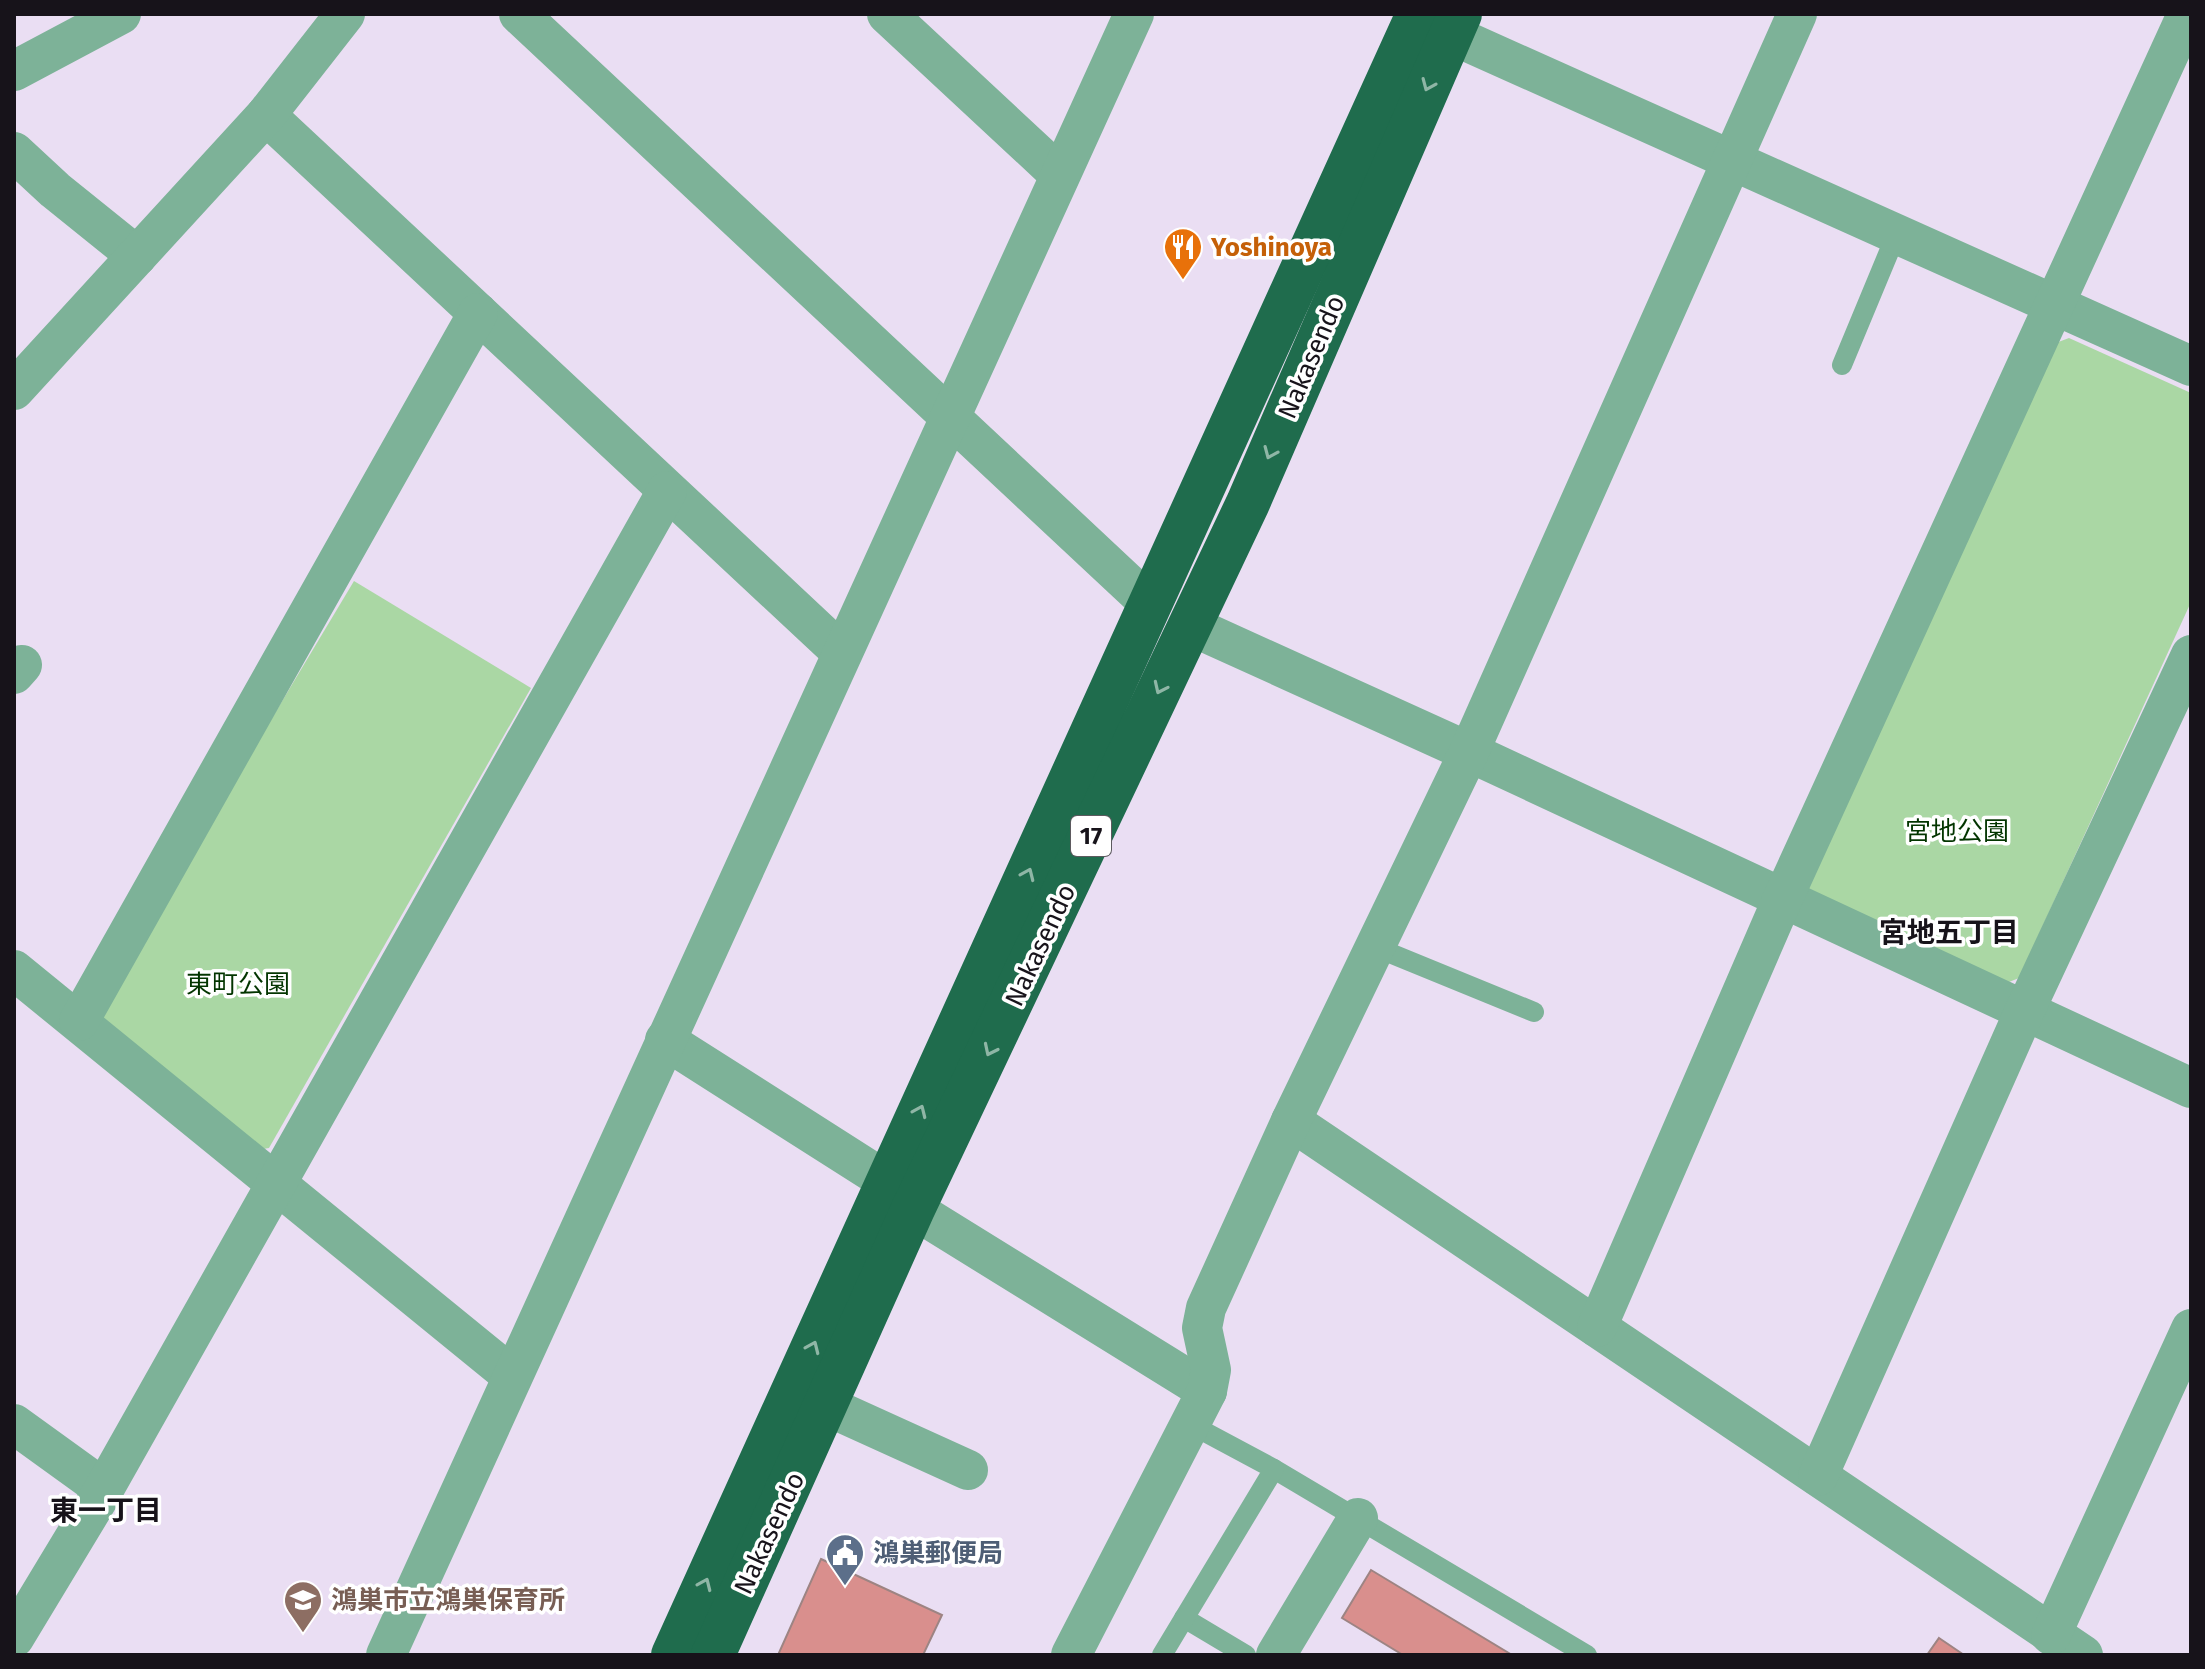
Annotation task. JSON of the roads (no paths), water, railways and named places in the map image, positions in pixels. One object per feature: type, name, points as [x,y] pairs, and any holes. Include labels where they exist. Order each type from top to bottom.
[{"type":"highway","name":"Nakasendo","points":[[713,1655],[827,1406],[901,1196],[1151,605],[1430,19]]},
{"type":"highway","name":"Nakasendo","points":[[673,1655],[1248,503],[1430,19]]},
{"type":"street","points":[[14,71],[121,14]]},
{"type":"street","points":[[14,390],[266,115],[345,14]]},
{"type":"street","points":[[519,14],[1151,605]]},
{"type":"street","points":[[887,14],[1060,175]]},
{"type":"street","points":[[386,1655],[1134,14]]},
{"type":"street","points":[[1071,1655],[1199,1408],[1211,1370],[1202,1328],[1206,1308],[1291,1121],[1469,752],[1729,161],[1797,14]]},
{"type":"street","points":[[1597,1327],[1783,898],[2184,16]]},
{"type":"street","points":[[1430,19],[1729,161],[2055,303],[2191,366]]},
{"type":"street","points":[[266,115],[841,652]]},
{"type":"street","points":[[14,152],[55,190],[137,256]]},
{"type":"street","points":[[79,1021],[478,313]]},
{"type":"street","points":[[14,1638],[104,1489],[667,491]]},
{"type":"street","points":[[1189,625],[2191,1088]]},
{"type":"street","points":[[1818,1476],[2025,1010],[2191,655]]},
{"type":"street","points":[[14,970],[512,1376]]},
{"type":"street","points":[[665,1040],[901,1196],[1199,1408]]},
{"type":"street","points":[[1291,1121],[2067,1645],[2191,1329]]},
{"type":"street","points":[[827,1406],[968,1470]]},
{"type":"street","points":[[14,1424],[104,1489]]},
{"type":"street","points":[[1276,1655],[1358,1518]]},
{"type":"lane","points":[[1842,365],[1896,235]]},
{"type":"lane","points":[[1375,947],[1534,1012]]},
{"type":"lane","points":[[1199,1408],[1274,1469],[1587,1655]]},
{"type":"lane","points":[[1162,1655],[1274,1469]]},
{"type":"lane","points":[[1184,1618],[1246,1655]]},
{"type":"place","name":"Yoshinoya","points":[[1183,281]]},
{"type":"place","name":"鴻巣郵便局","points":[[845,1587]]},
{"type":"place","name":"鴻巣市立鴻巣保育所","points":[[303,1634]]},
{"type":"district","name":"宮地五丁目","points":[[1949,932]]},
{"type":"district","name":"東一丁目","points":[[106,1510]]},
{"type":"park label","name":"宮地公園","points":[[1957,831]]},
{"type":"park label","name":"東町公園","points":[[238,984]]}]
